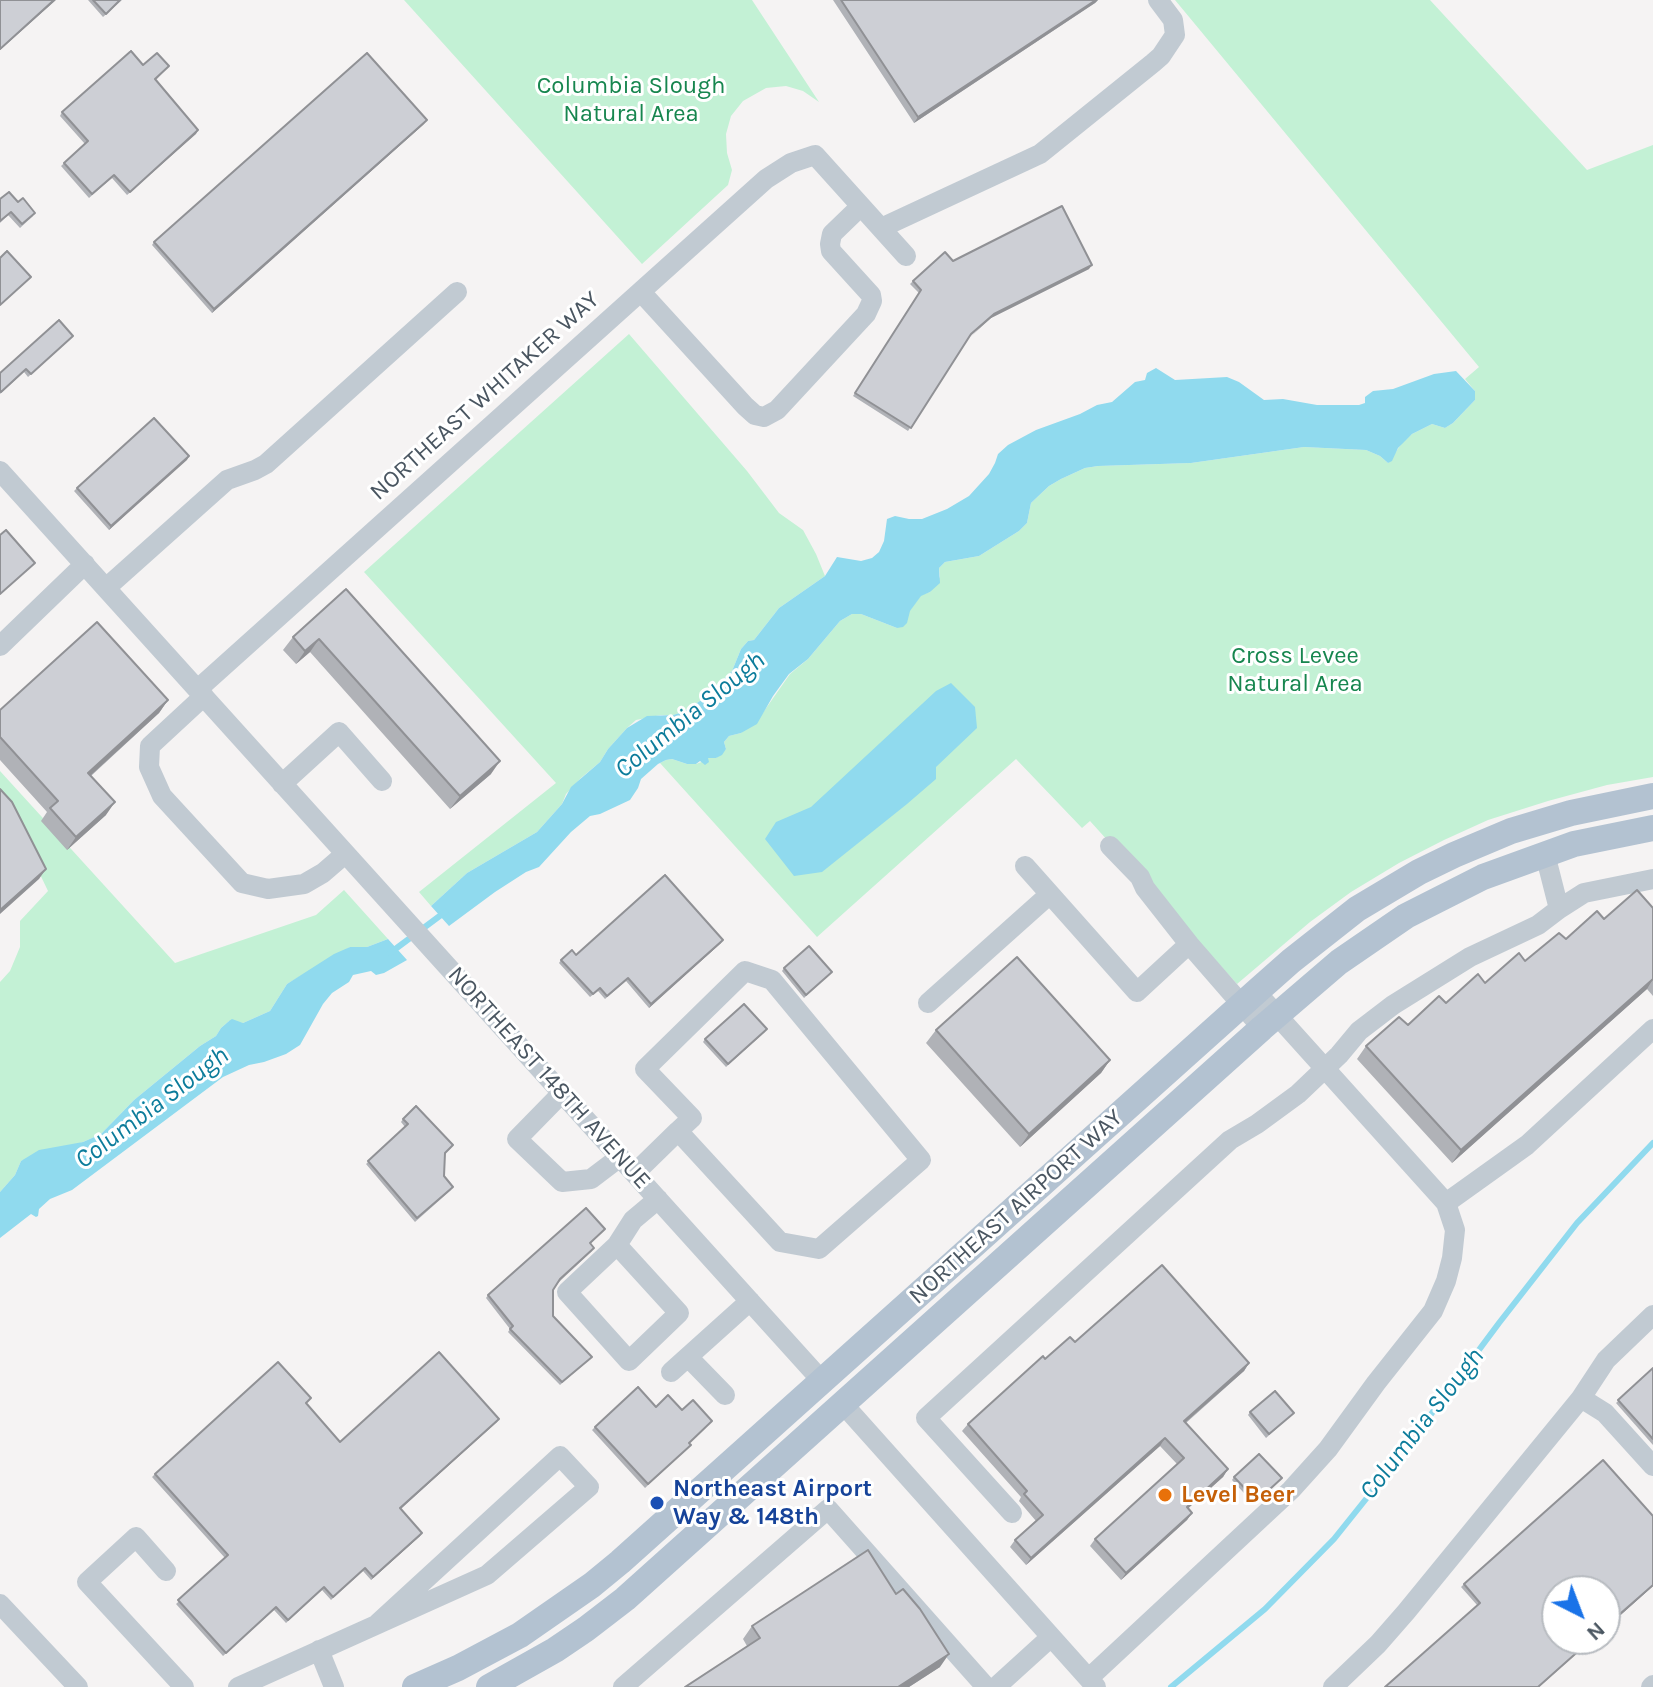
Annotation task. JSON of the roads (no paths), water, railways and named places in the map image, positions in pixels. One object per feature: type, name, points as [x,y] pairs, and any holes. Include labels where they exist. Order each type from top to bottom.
[{"type":"main road","name":"NORTHEAST AIRPORT WAY","points":[[415,1687],[520,1635],[592,1585],[1249,998],[1357,909],[1419,872],[1484,842],[1543,821],[1653,796]]},
{"type":"main road","name":"NORTHEAST AIRPORT WAY","points":[[489,1687],[555,1650],[625,1599],[1339,962],[1406,916],[1483,877],[1574,844],[1653,828]]},
{"type":"main road","name":"NORTHEAST 148TH AVENUE","points":[[822,1381],[843,1404]]},
{"type":"street","points":[[881,228],[1040,154],[1153,63],[1175,35],[1173,20],[1158,0]]},
{"type":"street","name":"NORTHEAST WHITAKER WAY","points":[[345,854],[304,884],[268,889],[242,883],[162,796],[149,767],[150,746],[201,692],[766,179],[791,163],[815,155],[861,206]]},
{"type":"street","points":[[641,292],[745,406],[755,415],[764,417],[777,410],[797,389],[866,314],[872,301],[871,295],[831,251],[832,234],[861,206],[906,256]]},
{"type":"street","points":[[106,588],[227,480],[266,464],[457,292]]},
{"type":"street","name":"NORTHEAST 148TH AVENUE","points":[[0,471],[822,1381]]},
{"type":"street","points":[[0,646],[85,564]]},
{"type":"street","points":[[282,784],[339,732],[382,781]]},
{"type":"street","points":[[1092,1683],[1291,1490],[1328,1449],[1433,1311],[1446,1281],[1455,1230],[1446,1203],[1324,1069],[1189,944],[1145,888],[1140,877],[1110,846]]},
{"type":"street","points":[[1545,854],[1559,909]]},
{"type":"street","points":[[1025,866],[1137,992],[1189,944]]},
{"type":"street","points":[[1012,1513],[926,1418],[1230,1140],[1298,1094],[1359,1031],[1393,1005],[1470,957],[1538,925],[1584,893],[1653,879]]},
{"type":"street","points":[[928,1003],[1050,894]]},
{"type":"street","points":[[635,1173],[678,1131],[692,1118],[645,1069],[745,971],[772,980],[921,1160],[819,1249],[780,1242],[678,1131]]},
{"type":"street","points":[[1446,1203],[1527,1145],[1653,1029]]},
{"type":"street","points":[[561,1094],[517,1139],[562,1182],[591,1179],[620,1157]]},
{"type":"street","points":[[617,1245],[679,1313],[629,1361],[567,1292],[617,1245],[633,1220],[658,1199]]},
{"type":"street","points":[[671,1372],[750,1301]]},
{"type":"street","points":[[1333,1687],[1406,1612],[1581,1398],[1606,1360],[1653,1315]]},
{"type":"street","points":[[688,1357],[725,1395]]},
{"type":"street","points":[[1581,1398],[1605,1413],[1653,1466]]},
{"type":"street","name":"NORTHEAST 148TH AVENUE","points":[[843,1404],[1092,1683]]},
{"type":"street","points":[[238,1687],[487,1575],[589,1487],[560,1456],[378,1623]]},
{"type":"street","points":[[623,1687],[828,1509],[986,1687]]},
{"type":"street","points":[[166,1571],[136,1537],[87,1582],[184,1687]]},
{"type":"street","points":[[0,1604],[78,1687]]},
{"type":"street","points":[[996,1687],[1051,1637]]},
{"type":"street","points":[[319,1650],[334,1687]]},
{"type":"water","points":[[1156,368],[1175,380],[1227,377],[1264,400],[1283,399],[1317,405],[1359,405],[1365,403],[1365,397],[1373,391],[1393,389],[1434,374],[1456,371],[1475,391],[1475,400],[1445,428],[1432,424],[1412,434],[1388,463],[1366,450],[1304,447],[1191,463],[1098,466],[1085,468],[1061,479],[1031,503],[1027,523],[1019,531],[979,556],[945,562],[939,568],[940,583],[921,596],[903,627],[897,628],[861,614],[852,614],[840,621],[808,659],[789,674],[757,724],[729,736],[724,742],[726,749],[722,755],[708,758],[709,762],[705,765],[700,761],[687,764],[672,759],[658,764],[641,779],[630,800],[590,816],[539,867],[495,892],[449,926],[431,906],[467,873],[537,832],[562,804],[571,787],[600,762],[627,728],[647,716],[683,712],[706,697],[732,671],[741,649],[748,641],[754,640],[779,608],[825,576],[837,557],[861,561],[872,558],[884,541],[887,519],[895,516],[922,519],[947,509],[969,496],[989,474],[998,454],[1008,445],[1036,430],[1112,402],[1135,382],[1145,380],[1147,373]]},
{"type":"water","points":[[951,683],[975,707],[977,728],[936,767],[936,779],[822,872],[794,876],[765,839],[776,822],[811,807],[936,691]]},
{"type":"water","points":[[388,939],[407,960],[384,973],[376,975],[371,971],[353,975],[323,1004],[300,1045],[286,1054],[223,1077],[72,1190],[50,1199],[39,1209],[38,1216],[31,1214],[0,1238],[0,1192],[15,1175],[21,1161],[39,1150],[83,1142],[101,1134],[134,1100],[216,1036],[229,1021],[232,1019],[243,1023],[270,1011],[287,984],[334,954],[350,947],[367,947]]},
{"type":"waterway","name":"Columbia Slough","points":[[390,953],[445,912]]},
{"type":"waterway","name":"Columbia Slough","points":[[1171,1687],[1265,1609],[1334,1539],[1577,1223],[1653,1143]]},
{"type":"place","name":"Level Beer","points":[[1165,1495]]},
{"type":"place","name":"Northeast Airport Way & 148th","points":[[657,1503]]},
{"type":"park label","name":"Columbia Slough Natural Area","points":[[631,100]]},
{"type":"park label","name":"Cross Levee Natural Area","points":[[1295,670]]}]
